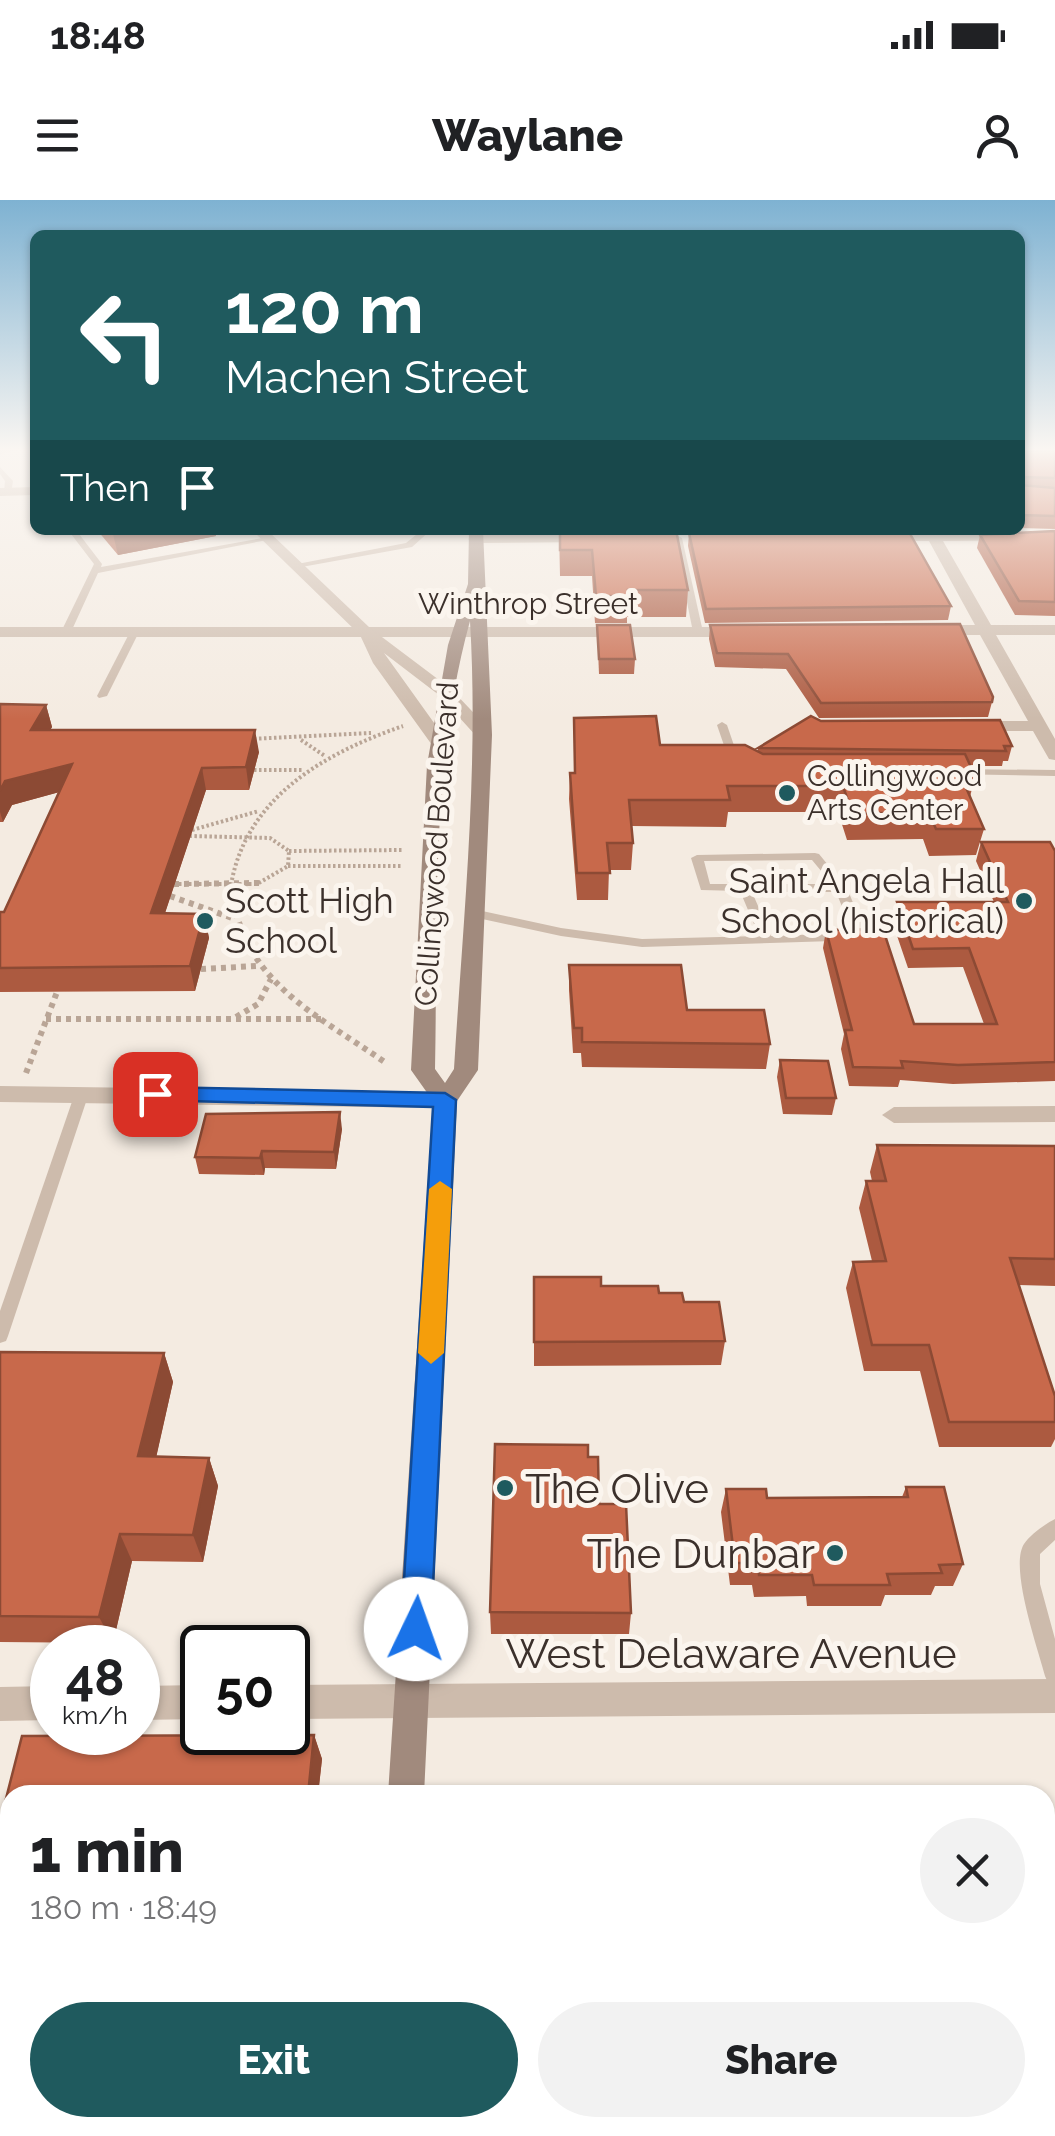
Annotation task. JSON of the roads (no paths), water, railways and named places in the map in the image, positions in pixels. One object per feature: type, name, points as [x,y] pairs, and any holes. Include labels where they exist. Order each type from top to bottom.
[{"type":"main road","name":"Collingwood Boulevard","points":[[407,1785],[445,1100],[466,1070],[483,733],[482,633],[473,584],[475,538]]},
{"type":"main road","name":"Collingwood Boulevard","points":[[445,1100],[422,1070],[438,741],[458,632],[473,584]]},
{"type":"main road","points":[[430,903],[473,914]]},
{"type":"street","points":[[268,538],[365,630],[412,662],[483,733]]},
{"type":"street","points":[[935,538],[1055,754]]},
{"type":"street","points":[[365,630],[381,663],[438,741]]},
{"type":"street","points":[[904,631],[1055,630]]},
{"type":"street","name":"Winthrop Street","points":[[0,632],[754,632]]},
{"type":"street","points":[[952,726],[1038,726]]},
{"type":"street","points":[[0,1094],[445,1100]]},
{"type":"street","points":[[894,1115],[1055,1114]]},
{"type":"street","name":"West Delaware Avenue","points":[[310,1702],[1055,1696]]},
{"type":"street","points":[[0,1704],[30,1704]]},
{"type":"lane","points":[[66,632],[98,564],[78,538]]},
{"type":"lane","points":[[95,571],[244,538]]},
{"type":"lane","points":[[296,565],[409,545],[417,538]]},
{"type":"lane","points":[[678,538],[698,632]]},
{"type":"lane","points":[[102,696],[134,632]]},
{"type":"lane","points":[[722,725],[734,760],[746,767]]},
{"type":"lane","points":[[946,772],[1055,773]]},
{"type":"lane","points":[[473,914],[642,943],[861,937],[841,888],[815,856],[696,858],[705,887],[841,888]]},
{"type":"lane","points":[[744,888],[766,938]]},
{"type":"lane","points":[[0,1336],[82,1093]]},
{"type":"lane","points":[[1055,1528],[1031,1550],[1030,1584],[1055,1676]]},
{"type":"place","name":"Collingwood Arts Center","points":[[787,793]]},
{"type":"place","name":"Saint Angela Hall School (historical)","points":[[1024,901]]},
{"type":"place","name":"Scott High School","points":[[205,921]]},
{"type":"place","name":"The Olive","points":[[505,1488]]},
{"type":"place","name":"The Dunbar","points":[[835,1553]]}]
